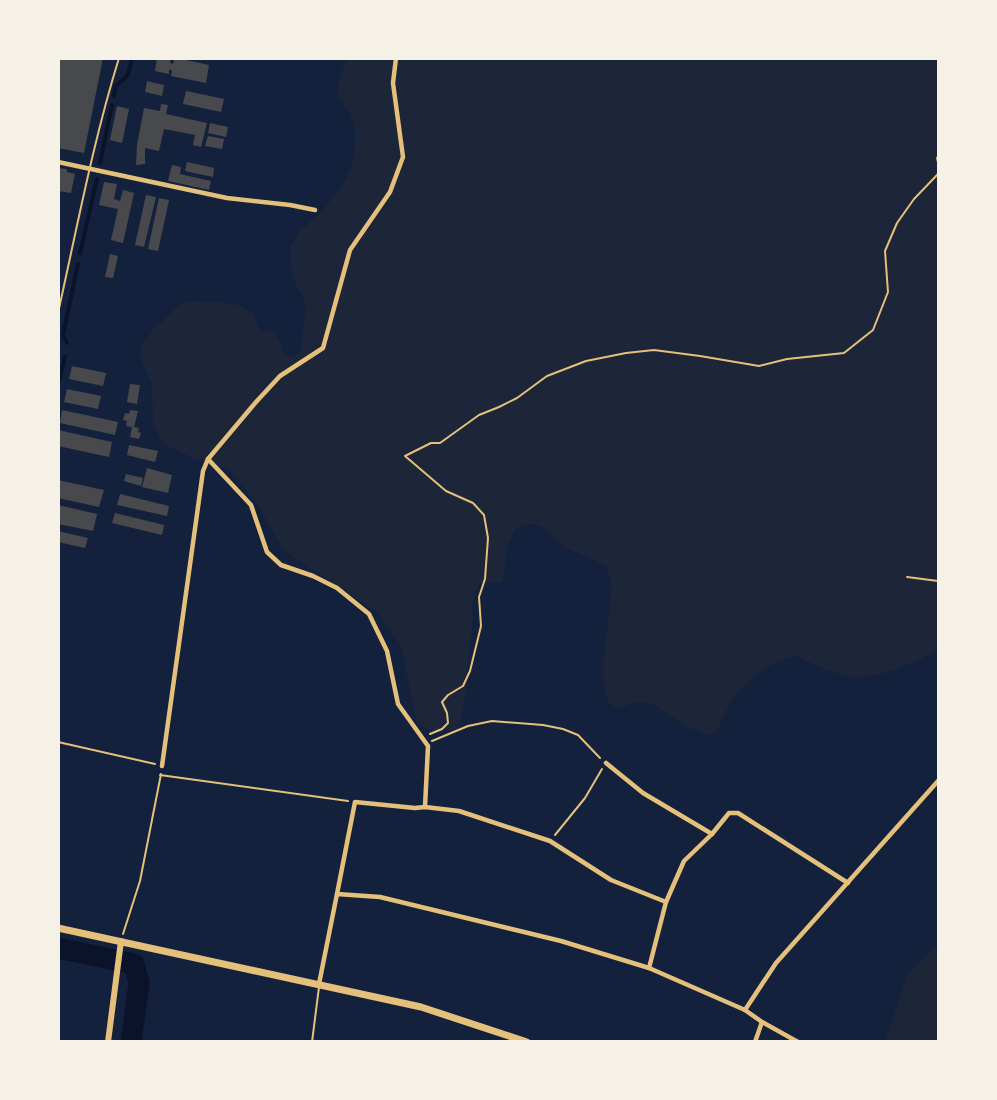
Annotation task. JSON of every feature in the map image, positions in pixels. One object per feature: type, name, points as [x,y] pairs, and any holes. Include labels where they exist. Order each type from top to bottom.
[{"type":"main road","points":[[58,928],[421,1007],[527,1041]]},
{"type":"street","points":[[162,766],[203,471],[208,459],[280,376],[323,348],[350,250],[390,192],[403,157],[393,83],[396,58]]},
{"type":"street","points":[[58,162],[227,198],[315,210]]},
{"type":"street","points":[[208,459],[251,505],[267,552],[281,565],[313,576],[337,588],[369,614],[387,651],[398,704],[428,746],[425,807]]},
{"type":"street","points":[[606,763],[643,793],[712,834]]},
{"type":"street","points":[[745,1010],[776,963],[939,781]]},
{"type":"street","points":[[319,984],[355,802],[459,811],[550,841],[611,880],[666,902]]},
{"type":"street","points":[[649,968],[666,902],[684,861],[712,834],[729,813],[738,813],[848,883]]},
{"type":"street","points":[[338,894],[380,897],[561,941],[649,968],[745,1010],[798,1041]]},
{"type":"street","points":[[108,1041],[121,941]]},
{"type":"street","points":[[755,1041],[762,1022]]},
{"type":"lane","points":[[58,313],[107,96],[119,58]]},
{"type":"lane","points":[[312,1041],[319,984]]},
{"type":"path","points":[[939,157],[937,158],[939,162]]},
{"type":"path","points":[[422,737],[442,729],[448,723],[442,702],[448,694],[463,686],[470,671],[481,626],[480,597],[485,579],[488,538],[484,516],[473,503],[446,491],[405,456],[431,443],[440,443],[479,415],[517,398],[547,376],[586,361],[654,350],[759,366],[788,359],[844,353],[873,330],[888,292],[885,251],[897,223],[914,199],[939,174]]},
{"type":"path","points":[[907,577],[939,581]]},
{"type":"path","points":[[426,743],[468,726],[492,721],[543,725],[578,735],[606,763],[585,798],[550,841]]},
{"type":"path","points":[[58,742],[162,766],[140,880],[121,941]]},
{"type":"path","points":[[160,776],[355,802]]},
{"type":"shaded area","points":[[347,59],[938,59],[938,651],[903,667],[878,675],[865,676],[839,674],[795,656],[777,662],[762,670],[734,695],[717,730],[710,736],[685,726],[655,705],[637,701],[618,709],[610,704],[605,695],[603,666],[612,586],[607,566],[564,547],[543,527],[525,524],[516,528],[508,545],[502,582],[479,583],[471,610],[473,618],[465,699],[460,723],[453,730],[434,731],[417,724],[401,646],[379,613],[283,550],[260,508],[230,470],[195,459],[168,446],[161,440],[153,424],[152,384],[140,358],[141,347],[152,331],[181,303],[191,301],[228,303],[245,308],[253,314],[260,331],[274,333],[284,353],[292,357],[301,352],[306,304],[292,276],[290,248],[299,232],[322,211],[341,188],[351,168],[355,149],[355,130],[349,111],[337,96],[339,78]]},
{"type":"shaded area","points":[[938,946],[938,1041],[885,1041],[907,976]]},
{"type":"building","points":[[58,58],[103,58],[84,153],[58,148]]},
{"type":"building","points":[[157,58],[171,58],[170,63],[173,64],[177,58],[209,65],[206,83],[171,76],[172,70],[169,70],[169,74],[155,71]]},
{"type":"building","points":[[147,81],[164,85],[162,96],[145,92]]},
{"type":"building","points":[[186,91],[224,99],[221,112],[183,104]]},
{"type":"building","points":[[161,104],[168,105],[166,114],[207,123],[201,147],[193,145],[195,135],[164,129],[159,151],[145,148],[145,164],[136,165],[144,108],[160,111]]},
{"type":"building","points":[[117,106],[129,109],[122,143],[110,140]]},
{"type":"building","points":[[210,123],[228,127],[226,137],[208,133]]},
{"type":"building","points":[[208,136],[224,139],[222,149],[205,146]]},
{"type":"building","points":[[187,162],[214,168],[213,177],[185,171]]},
{"type":"building","points":[[172,165],[181,167],[180,174],[211,181],[209,190],[168,181]]},
{"type":"building","points":[[58,168],[67,169],[67,172],[75,174],[71,193],[58,191]]},
{"type":"building","points":[[104,182],[117,184],[114,199],[120,201],[123,190],[134,193],[123,243],[111,240],[118,209],[99,205]]},
{"type":"building","points":[[146,195],[156,197],[144,247],[135,245]]},
{"type":"building","points":[[159,198],[169,200],[158,251],[148,249]]},
{"type":"building","points":[[110,254],[118,256],[113,278],[105,277]]},
{"type":"building","points":[[72,366],[106,373],[103,386],[69,379]]},
{"type":"building","points":[[130,384],[140,385],[137,404],[127,402]]},
{"type":"building","points":[[67,389],[101,396],[98,409],[64,402]]},
{"type":"building","points":[[62,410],[118,422],[115,435],[60,423]]},
{"type":"building","points":[[130,410],[138,411],[134,427],[139,428],[138,432],[141,433],[139,439],[130,437],[132,427],[126,426],[127,421],[123,420],[125,413],[129,414]]},
{"type":"building","points":[[58,430],[112,442],[109,457],[58,446]]},
{"type":"building","points":[[129,445],[158,451],[155,462],[127,455]]},
{"type":"building","points":[[147,468],[172,475],[168,493],[142,487]]},
{"type":"building","points":[[126,474],[143,478],[141,486],[124,481]]},
{"type":"building","points":[[58,480],[104,490],[99,507],[58,498]]},
{"type":"building","points":[[120,494],[169,506],[167,516],[117,505]]},
{"type":"building","points":[[58,505],[97,514],[93,531],[58,524]]},
{"type":"building","points":[[115,513],[164,525],[162,535],[112,523]]},
{"type":"building","points":[[58,531],[88,538],[85,548],[58,542]]},
{"type":"waterway","points":[[114,96],[115,87],[128,75],[132,58]]},
{"type":"waterway","points":[[100,163],[112,105]]},
{"type":"waterway","points":[[80,253],[97,179]]},
{"type":"waterway","points":[[67,343],[63,335],[78,264]]},
{"type":"waterway","points":[[58,385],[65,357]]},
{"type":"waterway","points":[[58,948],[134,964],[139,983],[131,1042]]}]
